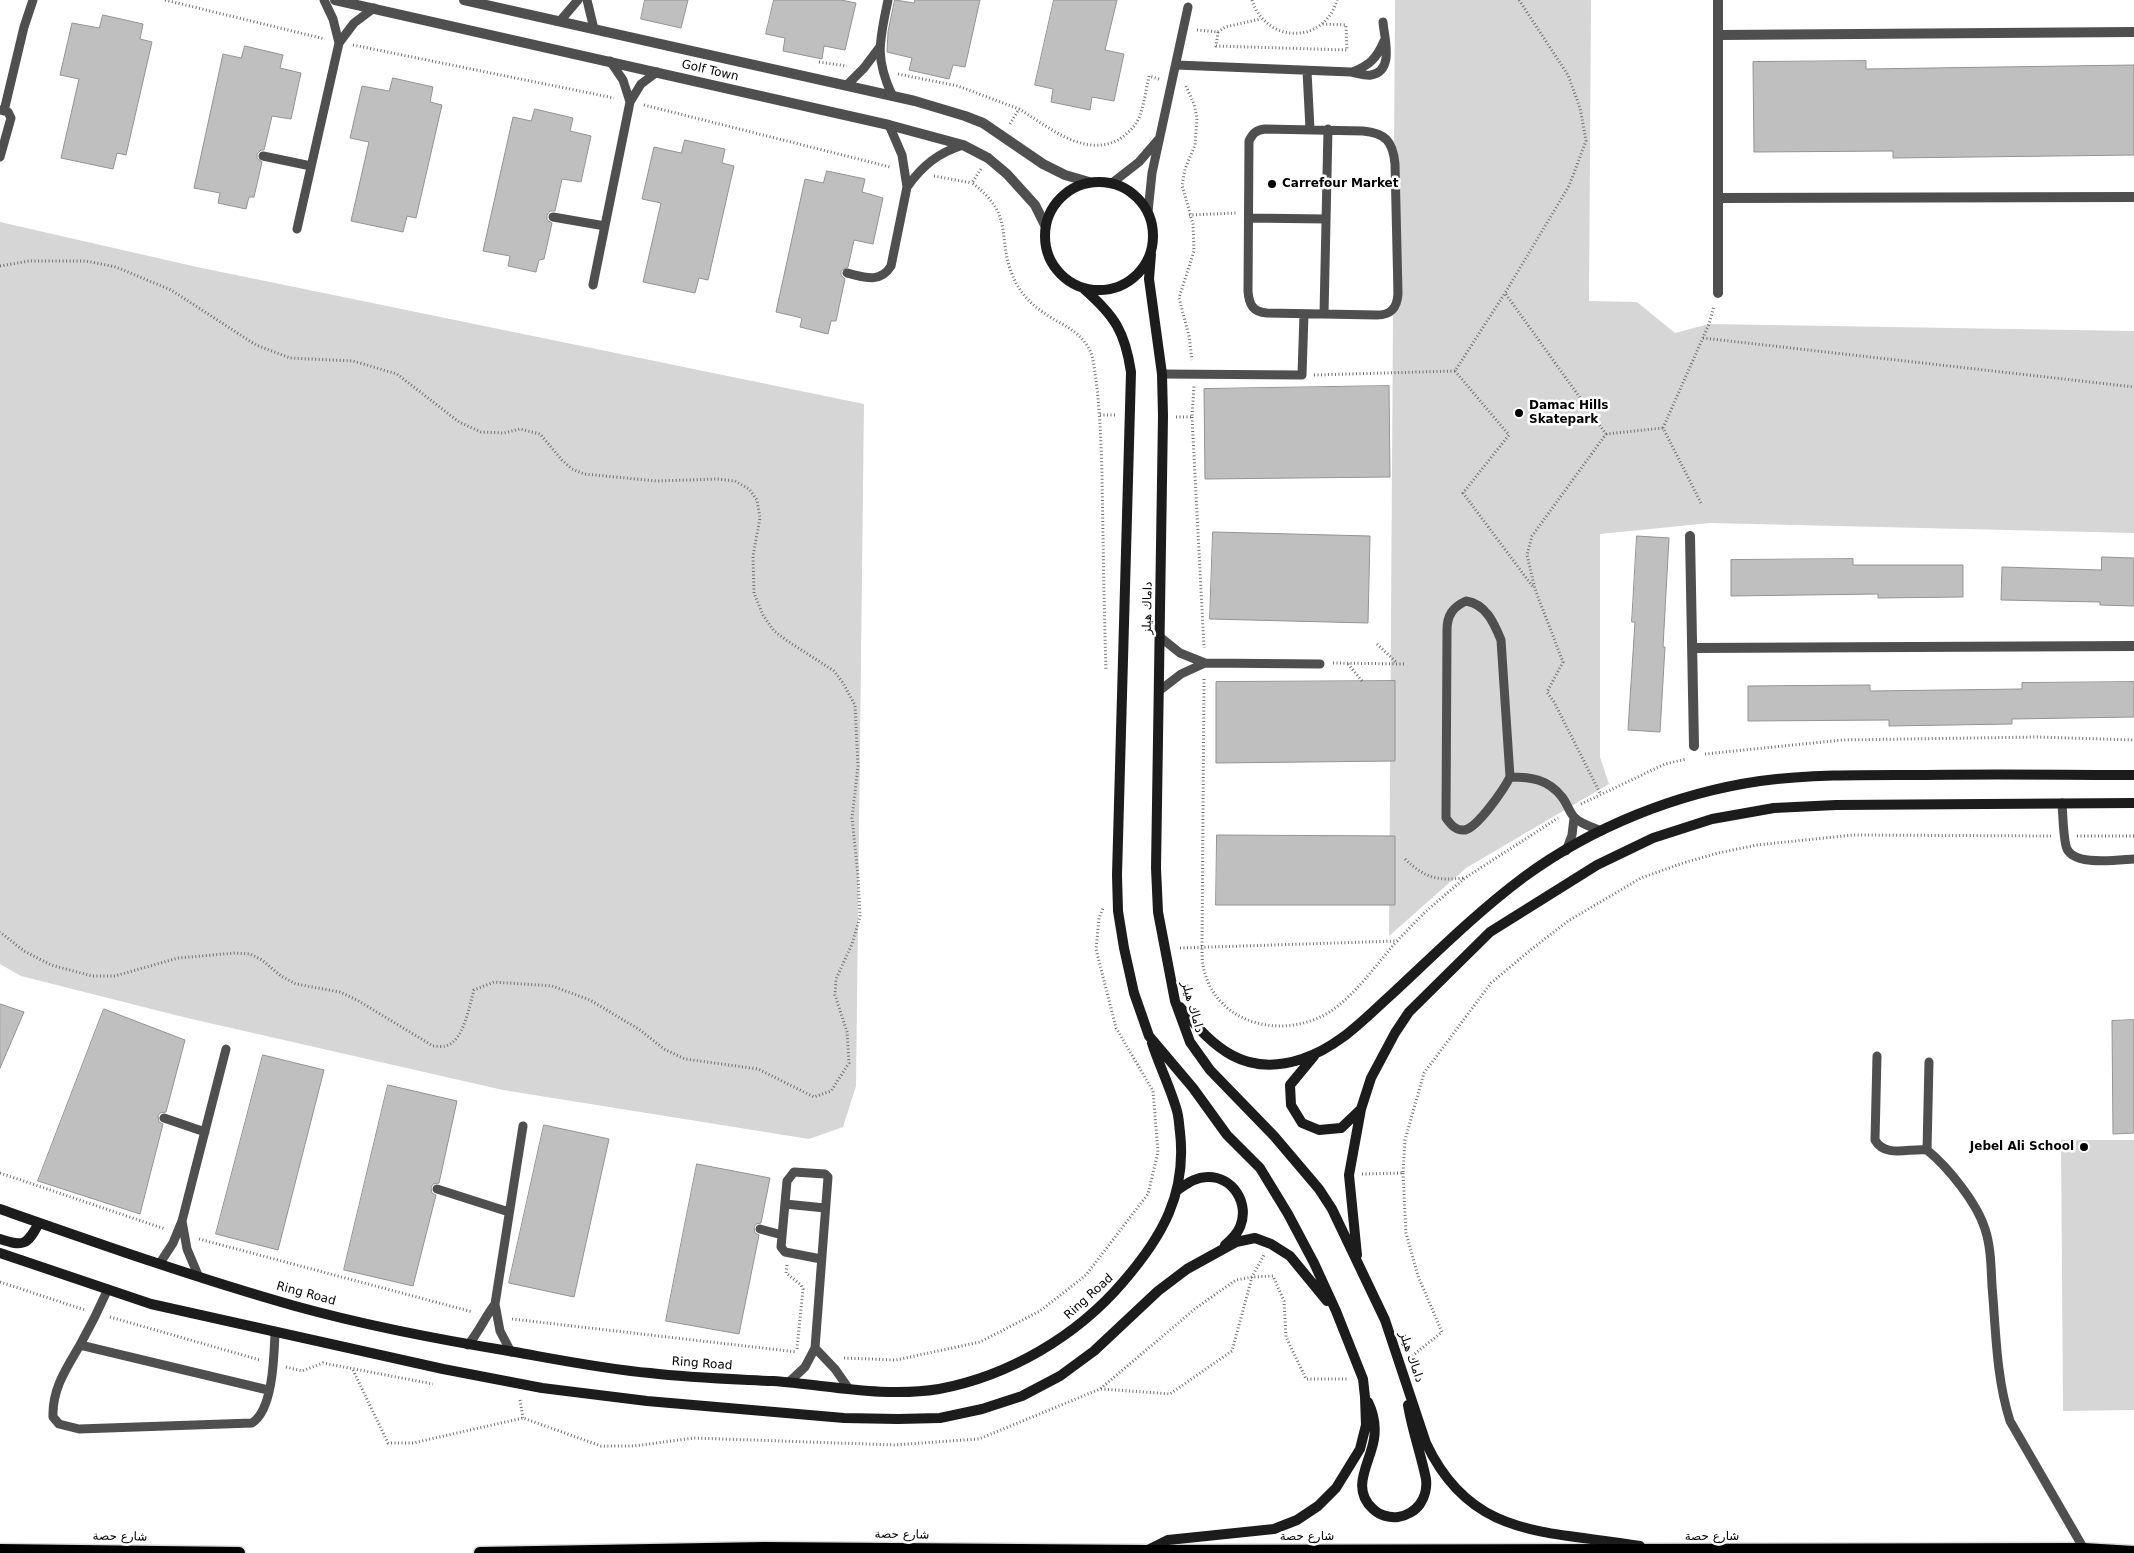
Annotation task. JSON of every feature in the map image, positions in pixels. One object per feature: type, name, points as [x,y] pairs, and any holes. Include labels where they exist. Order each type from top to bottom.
[{"type":"main road","name":"شارع حصة","points":[[480,1553],[764,1548],[1146,1551],[2084,1549],[2134,1552]]},
{"type":"main road","name":"شارع حصة","points":[[0,1550],[239,1553]]},
{"type":"street","name":"Golf Town","points":[[335,0],[610,61],[889,125],[963,144],[988,158],[1016,184],[1035,205],[1045,225]]},
{"type":"street","name":"Golf Town","points":[[464,0],[892,95],[965,116],[983,123],[1003,135],[1043,164],[1065,175],[1089,182]]},
{"type":"street","points":[[1718,0],[1718,293]]},
{"type":"street","points":[[1718,35],[2134,32]]},
{"type":"street","points":[[1089,182],[1112,183],[1127,189],[1139,199],[1148,212],[1154,240],[1151,254],[1140,272],[1124,285],[1105,291],[1084,289],[1071,284],[1060,276],[1052,265],[1046,252],[1045,225],[1051,210],[1061,197],[1074,188],[1089,182]]},
{"type":"street","points":[[1718,198],[2134,197]]},
{"type":"street","name":"داماك هيلز","points":[[1151,254],[1149,279],[1162,374],[1163,416],[1156,868],[1158,912],[1175,1001],[1190,1042],[1210,1070],[1274,1136],[1320,1189],[1332,1209],[1385,1320],[1426,1443],[1435,1463],[1462,1496],[1479,1510],[1518,1527],[1671,1551]]},
{"type":"street","name":"داماك هيلز","points":[[1084,289],[1103,306],[1118,325],[1127,348],[1131,372],[1117,875],[1118,911],[1134,993],[1150,1036],[1193,1088],[1227,1135],[1260,1168],[1298,1233],[1336,1311],[1363,1379],[1365,1397],[1366,1425],[1360,1449],[1336,1488],[1318,1506],[1297,1520],[1274,1529],[1168,1540],[1146,1551]]},
{"type":"street","points":[[1690,536],[1694,746]]},
{"type":"street","points":[[1692,648],[2134,646]]},
{"type":"street","points":[[1175,1001],[1213,1044],[1241,1060],[1265,1066],[1300,1060],[1316,1054],[1341,1040],[1483,910],[1526,876],[1602,831],[1637,815],[1697,795],[1759,782],[1822,776],[2134,775]]},
{"type":"street","points":[[1357,1262],[1349,1175],[1360,1108],[1371,1078],[1409,1012],[1490,932],[1597,864],[1653,838],[1712,819],[1774,808],[1836,805],[2134,803]]},
{"type":"street","name":"Ring Road","points":[[0,1209],[296,1306],[468,1345],[650,1373],[789,1382],[898,1392],[938,1389],[977,1379],[1014,1365],[1082,1323],[1114,1293],[1138,1265],[1162,1231],[1179,1189],[1182,1147],[1177,1112],[1150,1036]]},
{"type":"street","points":[[1316,1054],[1290,1084],[1291,1105],[1302,1123],[1319,1130],[1340,1128],[1360,1108]]},
{"type":"street","points":[[1179,1189],[1198,1178],[1209,1176],[1230,1184],[1238,1193],[1244,1214],[1241,1225],[1233,1238],[1219,1251]]},
{"type":"street","points":[[0,1239],[18,1244],[24,1243],[29,1240],[39,1223]]},
{"type":"street","points":[[0,1253],[151,1304],[275,1333],[506,1381],[628,1399],[844,1418],[940,1418],[982,1409],[1022,1396],[1060,1376],[1094,1351],[1165,1286],[1187,1269],[1236,1242],[1255,1238],[1271,1244],[1294,1260],[1336,1311]]},
{"type":"street","points":[[1365,1397],[1372,1410],[1375,1424],[1374,1439],[1362,1479],[1362,1491],[1367,1503],[1376,1512],[1387,1517],[1400,1517],[1411,1512],[1420,1504],[1426,1492],[1426,1480],[1410,1420],[1408,1388]]},
{"type":"lane","points":[[0,157],[11,118],[2,110],[33,0]]},
{"type":"lane","points":[[324,0],[333,19],[339,43]]},
{"type":"lane","points":[[560,21],[578,0]]},
{"type":"lane","points":[[587,0],[594,30]]},
{"type":"lane","points":[[888,0],[879,48],[883,72],[892,95]]},
{"type":"lane","points":[[1148,212],[1152,173],[1188,7]]},
{"type":"lane","points":[[297,229],[339,43],[354,23],[374,8]]},
{"type":"lane","points":[[1176,65],[1351,72],[1371,75],[1379,72],[1387,58],[1383,22]]},
{"type":"lane","points":[[847,85],[864,68],[879,48]]},
{"type":"lane","points":[[610,61],[622,80],[630,102]]},
{"type":"lane","points":[[1308,71],[1310,129]]},
{"type":"lane","points":[[594,285],[630,102],[641,84],[657,72]]},
{"type":"lane","points":[[846,274],[873,279],[884,276],[891,266],[907,187],[905,170],[896,139],[889,125]]},
{"type":"lane","points":[[1265,129],[1328,129],[1376,132],[1387,140],[1394,151],[1398,303],[1386,315],[1259,313],[1252,308],[1248,301],[1250,141],[1252,134],[1258,130],[1265,129]]},
{"type":"lane","points":[[1324,314],[1328,129]]},
{"type":"lane","points":[[1112,183],[1139,162],[1161,135]]},
{"type":"lane","points":[[907,187],[917,173],[931,160],[963,144]]},
{"type":"lane","points":[[263,156],[311,166]]},
{"type":"lane","points":[[1249,215],[1326,219]]},
{"type":"lane","points":[[553,217],[605,226]]},
{"type":"lane","points":[[1162,374],[1302,375],[1304,314]]},
{"type":"lane","points":[[1466,601],[1474,602],[1482,608],[1494,622],[1501,640],[1504,657],[1510,776],[1506,785],[1471,828],[1463,830],[1453,827],[1446,818],[1447,620],[1451,611],[1466,601]]},
{"type":"lane","points":[[1160,637],[1180,653],[1204,663],[1320,664]]},
{"type":"lane","points":[[1159,691],[1181,674],[1204,663]]},
{"type":"lane","points":[[1510,776],[1543,780],[1554,788],[1572,814],[1602,831]]},
{"type":"lane","points":[[2062,803],[2066,846],[2071,854],[2078,859],[2134,860]]},
{"type":"lane","points":[[1566,851],[1572,835],[1572,814]]},
{"type":"lane","points":[[198,1275],[181,1234],[182,1221],[226,1049]]},
{"type":"lane","points":[[1877,1056],[1875,1140],[1879,1147],[1886,1150],[1927,1150],[1941,1163],[1978,1212],[1986,1230],[1990,1252],[1999,1376],[2003,1399],[2010,1421],[2084,1549]]},
{"type":"lane","points":[[1927,1150],[1929,1062]]},
{"type":"lane","points":[[164,1118],[205,1132]]},
{"type":"lane","points":[[510,1352],[500,1331],[495,1304],[522,1126]]},
{"type":"lane","points":[[789,1382],[804,1367],[815,1348],[828,1177],[799,1171],[790,1176],[787,1181],[781,1247],[787,1253],[821,1259]]},
{"type":"lane","points":[[437,1189],[509,1212]]},
{"type":"lane","points":[[785,1204],[825,1208]]},
{"type":"lane","points":[[760,1230],[782,1235]]},
{"type":"lane","points":[[160,1263],[181,1234]]},
{"type":"lane","points":[[108,1289],[60,1380],[53,1403],[53,1417],[59,1424],[80,1428],[252,1424],[265,1409],[273,1363],[275,1333]]},
{"type":"lane","points":[[468,1345],[482,1328],[486,1316],[495,1304]]},
{"type":"lane","points":[[80,1344],[268,1390]]},
{"type":"lane","points":[[815,1348],[835,1368],[849,1389]]},
{"type":"path","points":[[166,0],[339,43],[630,102],[905,170]]},
{"type":"path","points":[[1252,0],[1261,19],[1279,31],[1290,34],[1306,32],[1322,24],[1329,16],[1337,0]]},
{"type":"path","points":[[1455,371],[1569,186],[1586,141],[1580,108],[1568,75],[1519,0]]},
{"type":"path","points":[[1184,29],[1218,32],[1225,28],[1261,19]]},
{"type":"path","points":[[1218,32],[1216,46],[1347,50],[1346,25],[1322,24]]},
{"type":"path","points":[[1003,135],[1019,109],[1075,142],[1087,145],[1112,143],[1132,129],[1139,119],[1149,76],[1186,85],[1194,104],[1197,118],[1195,145],[1185,169],[1182,185],[1193,224],[1194,251],[1178,298],[1189,336],[1194,375],[1192,417],[1204,663],[1202,948],[1204,970],[1208,982],[1224,1004],[1235,1014],[1263,1026],[1278,1027],[1308,1022],[1332,1010],[1342,1002],[1425,912],[1465,878],[1572,814],[1600,793],[1665,764],[1691,758]]},
{"type":"path","points":[[972,183],[988,158]]},
{"type":"path","points":[[917,173],[972,183],[985,192],[998,208],[1004,230],[1006,258],[1017,285],[1035,307],[1075,331],[1089,348],[1093,358],[1100,415],[1106,681]]},
{"type":"path","points":[[1189,215],[1249,215]]},
{"type":"path","points":[[0,266],[29,261],[86,261],[116,267],[171,290],[256,345],[290,358],[353,361],[397,374],[459,422],[481,432],[504,433],[520,429],[540,434],[562,460],[572,469],[584,474],[658,481],[717,479],[735,481],[749,489],[757,500],[760,518],[753,556],[754,593],[763,615],[774,631],[834,671],[855,705],[858,766],[852,818],[860,917],[852,944],[836,979],[835,995],[847,1032],[849,1064],[831,1091],[814,1097],[801,1092],[788,1082],[758,1069],[686,1059],[664,1049],[640,1030],[590,1000],[552,986],[524,982],[494,982],[474,990],[463,1030],[446,1046],[433,1046],[357,1000],[340,992],[296,984],[281,976],[262,960],[250,954],[235,953],[178,958],[115,976],[92,976],[51,965],[24,951],[0,932]]},
{"type":"path","points":[[1505,292],[1606,434]]},
{"type":"path","points":[[1663,428],[1709,324],[1718,293]]},
{"type":"path","points":[[1703,338],[2134,387]]},
{"type":"path","points":[[1302,375],[1455,371]]},
{"type":"path","points":[[1455,371],[1509,434],[1463,493],[1535,589]]},
{"type":"path","points":[[1163,416],[1192,417]]},
{"type":"path","points":[[1600,793],[1547,692],[1563,662],[1535,589],[1527,555],[1532,536],[1606,434],[1663,428]]},
{"type":"path","points":[[1663,428],[1701,503]]},
{"type":"path","points":[[1377,644],[1396,663]]},
{"type":"path","points":[[1348,663],[1362,681]]},
{"type":"path","points":[[1320,664],[1405,664]]},
{"type":"path","points":[[1699,756],[1842,740],[2038,738],[2134,740]]},
{"type":"path","points":[[1400,1365],[1442,1332],[1418,1276],[1406,1233],[1403,1172],[1405,1140],[1424,1073],[1491,983],[1568,921],[1641,878],[1718,853],[1757,845],[1853,835],[2134,836]]},
{"type":"path","points":[[1405,859],[1430,877],[1442,880],[1465,878]]},
{"type":"path","points":[[896,1360],[980,1342],[1040,1311],[1086,1275],[1148,1194],[1158,1152],[1153,1092],[1116,1028],[1096,949],[1099,918],[1105,902]]},
{"type":"path","points":[[1166,948],[1397,941]]},
{"type":"path","points":[[1349,1175],[1403,1172]]},
{"type":"path","points":[[0,1173],[181,1234],[486,1316]]},
{"type":"path","points":[[1100,1389],[1170,1394],[1232,1351],[1252,1277],[1271,1244]]},
{"type":"path","points":[[497,1318],[797,1352],[803,1289],[801,1285],[786,1273],[787,1253]]},
{"type":"path","points":[[353,1370],[388,1443],[413,1443],[523,1418],[601,1446],[634,1446],[694,1438],[895,1445],[979,1439],[1100,1389],[1196,1308],[1236,1280],[1272,1276],[1284,1301],[1286,1337],[1306,1380],[1363,1379]]},
{"type":"shaded area","points":[[1395,0],[1591,0],[1589,301],[1637,302],[1675,333],[1709,324],[2134,331],[2134,533],[1710,523],[1600,534],[1600,757],[1609,784],[1466,868],[1389,936]]},
{"type":"shaded area","points":[[0,222],[197,267],[864,404],[856,1086],[843,1127],[809,1139],[503,1090],[183,1017],[21,976],[0,964]]},
{"type":"shaded area","points":[[2061,1140],[2134,1140],[2134,1410],[2063,1411]]},
{"type":"building","points":[[645,0],[688,0],[681,28],[641,19]]},
{"type":"building","points":[[774,0],[841,0],[856,3],[845,50],[824,46],[822,59],[783,51],[785,38],[766,34]]},
{"type":"building","points":[[895,0],[914,3],[915,0],[980,0],[965,67],[953,65],[949,79],[909,70],[912,58],[887,52],[888,32]]},
{"type":"building","points":[[1054,0],[1117,0],[1105,50],[1124,54],[1114,101],[1092,97],[1090,110],[1051,102],[1053,89],[1035,85]]},
{"type":"building","points":[[103,15],[143,24],[140,39],[152,42],[126,155],[117,153],[113,169],[61,158],[79,79],[60,75],[72,23],[99,28]]},
{"type":"building","points":[[245,46],[283,55],[280,68],[301,73],[291,119],[272,116],[264,150],[257,154],[257,158],[262,162],[254,197],[249,197],[246,209],[218,203],[220,193],[194,188],[223,54],[241,58]]},
{"type":"building","points":[[1866,61],[1866,69],[2134,65],[2134,155],[1893,158],[1893,151],[1754,152],[1753,62]]},
{"type":"building","points":[[393,78],[433,87],[430,102],[442,105],[416,218],[407,216],[403,232],[351,221],[369,142],[350,138],[362,86],[389,91]]},
{"type":"building","points":[[535,109],[573,118],[570,131],[591,136],[581,182],[562,179],[555,211],[550,211],[547,215],[547,220],[552,223],[544,259],[539,260],[536,272],[508,266],[510,256],[483,251],[513,117],[531,121]]},
{"type":"building","points":[[685,140],[725,149],[722,163],[734,166],[708,280],[699,278],[695,293],[643,282],[661,203],[642,199],[654,147],[681,153]]},
{"type":"building","points":[[827,171],[865,179],[862,192],[883,198],[873,244],[854,240],[848,267],[841,271],[841,275],[845,279],[836,321],[831,321],[828,334],[800,327],[802,318],[776,312],[805,179],[823,183]]},
{"type":"building","points":[[1389,386],[1390,477],[1205,479],[1204,389]]},
{"type":"building","points":[[1213,532],[1370,536],[1368,623],[1210,619]]},
{"type":"building","points":[[1637,536],[1669,538],[1660,732],[1628,730],[1635,622],[1632,622]]},
{"type":"building","points":[[2102,557],[2134,558],[2134,606],[2100,605],[2100,602],[2001,600],[2002,567],[2101,570]]},
{"type":"building","points":[[1853,559],[1853,565],[1963,565],[1963,597],[1878,598],[1878,594],[1731,596],[1731,560]]},
{"type":"building","points":[[1395,681],[1395,761],[1216,763],[1216,682]]},
{"type":"building","points":[[2134,682],[2134,717],[2012,719],[2012,724],[1889,726],[1889,720],[1748,721],[1748,686],[1870,685],[1870,691],[2022,689],[2022,683]]},
{"type":"building","points":[[1217,835],[1395,836],[1395,905],[1216,905]]},
{"type":"building","points":[[0,1004],[24,1012],[0,1068]]},
{"type":"building","points":[[104,1009],[185,1040],[166,1112],[160,1113],[158,1116],[159,1122],[163,1124],[140,1214],[38,1181]]},
{"type":"building","points":[[2134,1020],[2134,1133],[2113,1134],[2112,1021]]},
{"type":"building","points":[[263,1055],[324,1070],[278,1250],[216,1234]]},
{"type":"building","points":[[388,1085],[457,1101],[439,1183],[433,1184],[431,1188],[432,1193],[436,1195],[413,1286],[344,1270]]},
{"type":"building","points":[[544,1125],[609,1139],[574,1297],[509,1283]]},
{"type":"building","points":[[697,1164],[770,1178],[761,1223],[756,1224],[754,1228],[755,1233],[759,1235],[739,1334],[666,1321]]},
{"type":"place","name":"Carrefour Market","points":[[1272,184]]},
{"type":"place","name":"Damac Hills Skatepark","points":[[1519,413]]},
{"type":"place","name":"Jebel Ali School","points":[[2084,1147]]}]
